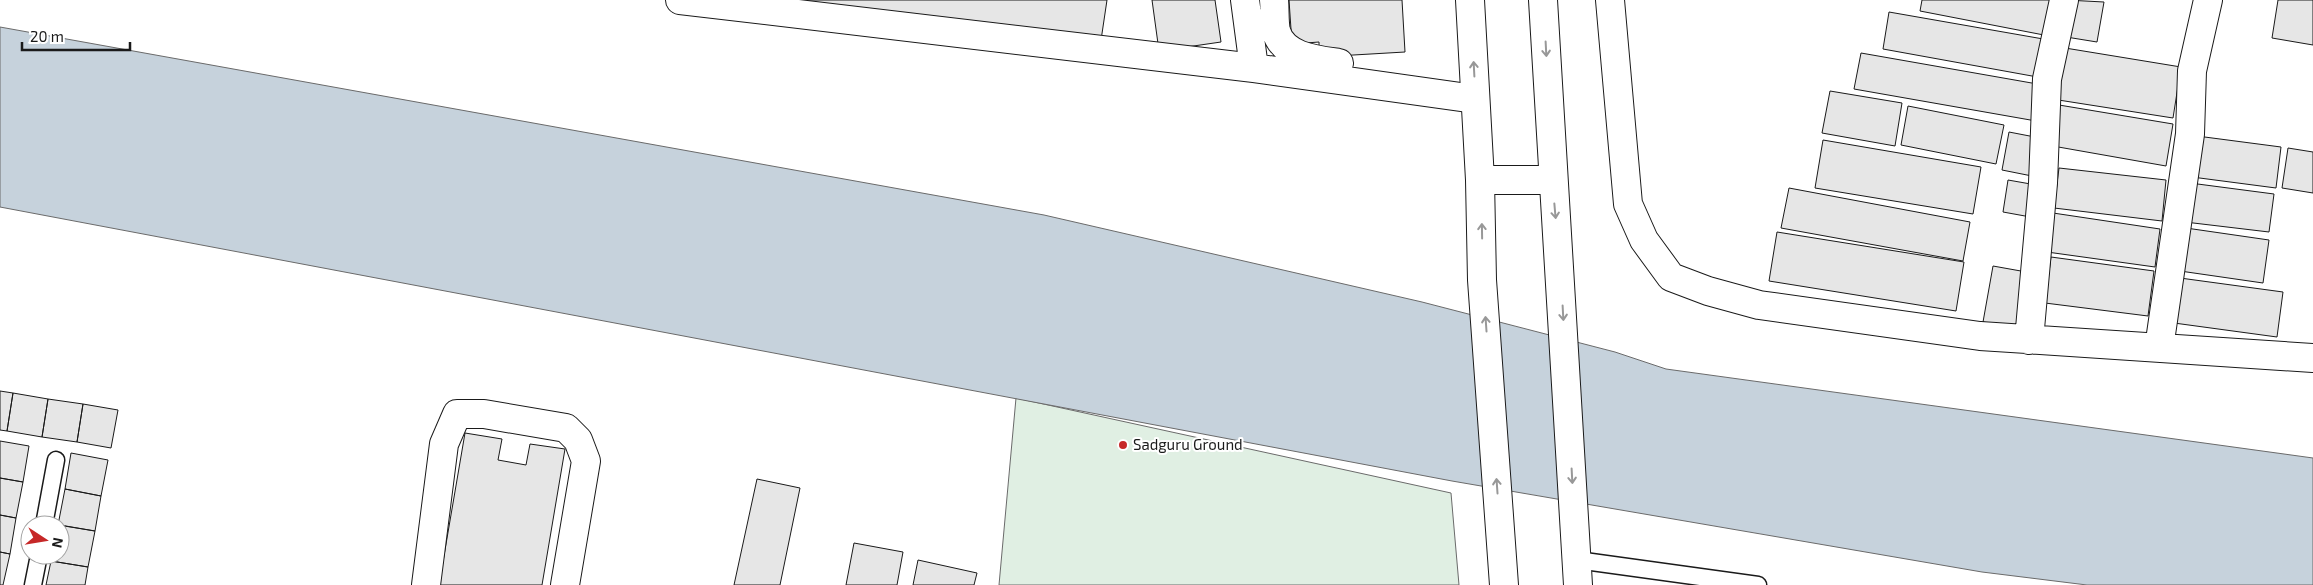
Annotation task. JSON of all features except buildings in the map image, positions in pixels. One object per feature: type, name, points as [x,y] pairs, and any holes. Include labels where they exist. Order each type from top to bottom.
[{"type":"street","points":[[680,0],[1254,68],[1476,99]]},
{"type":"street","points":[[1245,0],[1254,68]]},
{"type":"street","points":[[1274,0],[1276,32],[1284,46],[1310,60],[1371,68]]},
{"type":"street","points":[[1470,0],[1480,180],[1482,280],[1504,585]]},
{"type":"street","points":[[1543,0],[1577,573]]},
{"type":"street","points":[[1610,0],[1628,204],[1644,240],[1671,277],[1708,291],[1759,305],[1980,336],[2313,358]]},
{"type":"street","points":[[2029,340],[2043,183],[2047,79],[2064,0]]},
{"type":"street","points":[[2159,348],[2190,134],[2192,71],[2208,0]]},
{"type":"street","points":[[1480,180],[1553,180]]},
{"type":"street","points":[[426,585],[444,444],[457,414],[484,414],[566,428],[578,440],[586,461],[565,585]]},
{"type":"lane","points":[[46,515],[56,460]]},
{"type":"lane","points":[[33,585],[37,565]]},
{"type":"lane","points":[[1577,573],[1758,585]]},
{"type":"green space","name":"Sadguru Ground","points":[[1016,398],[1451,493],[1459,585],[999,585]]},
{"type":"shaded area","points":[[0,27],[1044,215],[1422,302],[1615,352],[1666,369],[2313,458],[2313,585],[2087,585],[1982,572],[1452,481],[0,207]]},
{"type":"place","name":"Sadguru Ground","points":[[1123,445]]}]
